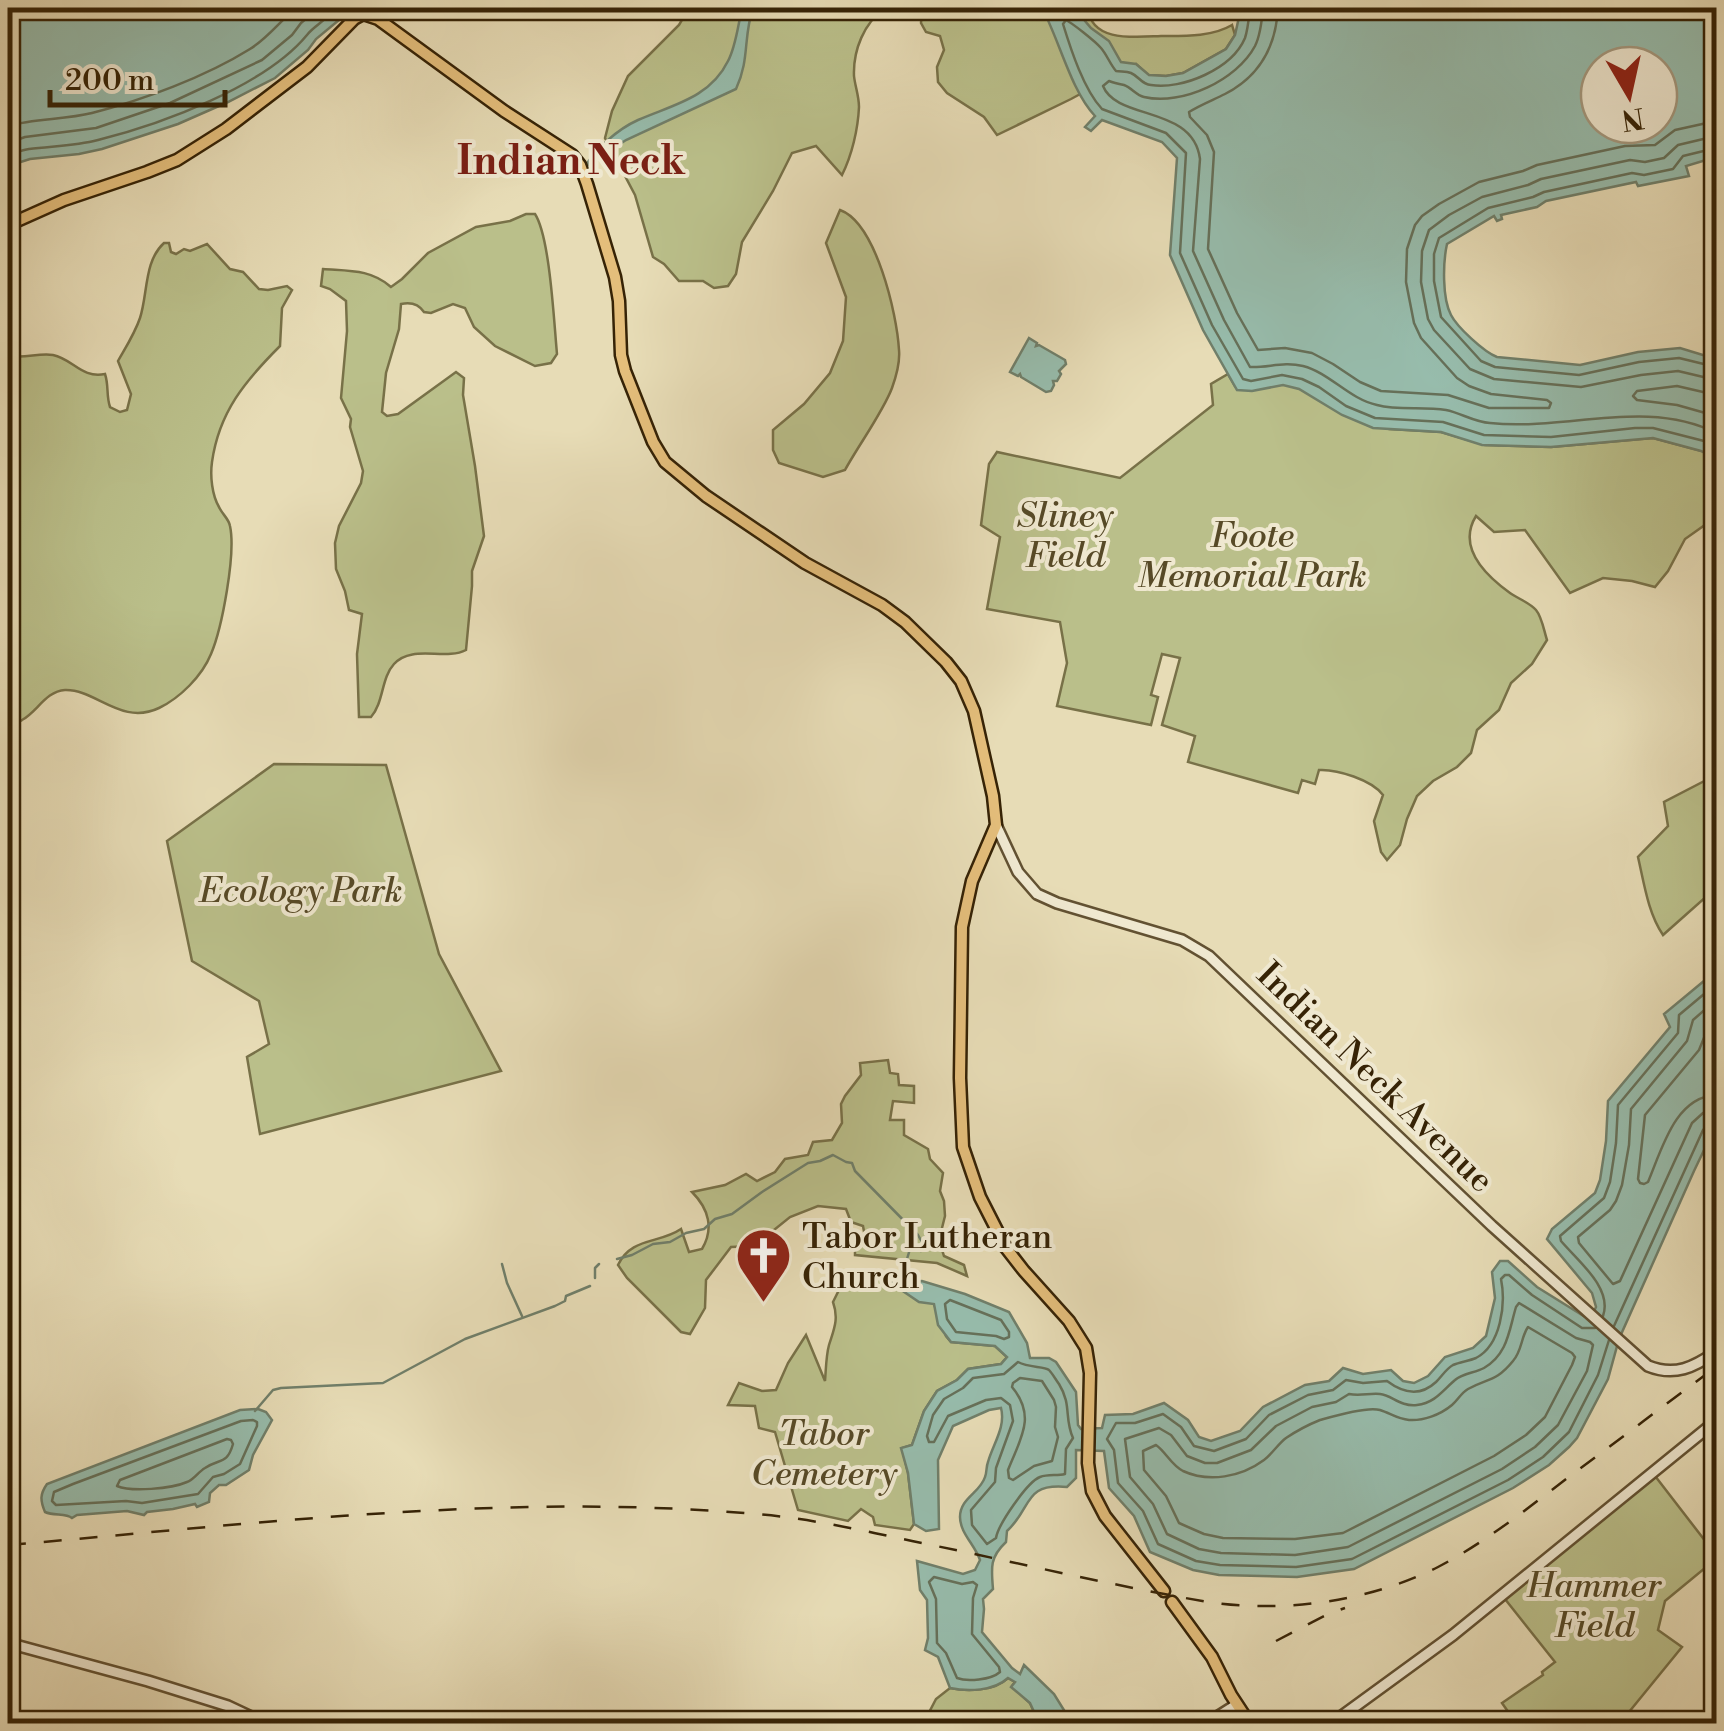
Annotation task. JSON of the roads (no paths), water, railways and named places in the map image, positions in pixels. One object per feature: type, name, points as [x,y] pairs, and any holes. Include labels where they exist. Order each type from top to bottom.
[{"type":"main road","points":[[8,225],[64,200],[177,160],[226,129],[307,67],[354,18],[363,14],[372,16],[504,111],[572,154],[581,169],[615,277],[625,371],[659,452],[706,496],[805,563],[905,622],[938,652],[960,681],[974,710],[996,825],[972,880],[962,928],[962,1148],[1006,1248],[1082,1340],[1090,1364],[1088,1472],[1096,1502],[1164,1592]]},
{"type":"main road","points":[[1172,1602],[1216,1664],[1250,1724]]},
{"type":"street","name":"Indian Neck Avenue","points":[[996,825],[1018,872],[1037,894],[1182,940],[1209,956],[1492,1226],[1648,1366],[1672,1372],[1694,1367],[1716,1352]]},
{"type":"street","points":[[1331,1724],[1453,1634],[1716,1421]]},
{"type":"street","points":[[8,1644],[148,1681],[228,1706],[266,1724]]},
{"type":"street","points":[[1206,1724],[1236,1704]]},
{"type":"water","points":[[8,8],[344,8],[339,20],[275,78],[228,102],[178,124],[102,149],[8,166]]},
{"type":"water","points":[[742,8],[753,8],[736,89],[626,140],[585,167],[623,129],[689,99],[711,84],[731,55]]},
{"type":"water","points":[[1042,8],[1074,8],[1109,41],[1121,62],[1136,64],[1149,75],[1166,76],[1183,73],[1226,49],[1235,35],[1241,8],[1716,8],[1716,157],[1686,166],[1689,176],[1638,186],[1636,182],[1546,201],[1537,207],[1501,215],[1502,219],[1497,221],[1494,216],[1447,244],[1444,280],[1454,320],[1478,345],[1497,357],[1580,365],[1638,352],[1680,348],[1716,359],[1716,459],[1653,438],[1551,447],[1482,445],[1441,432],[1373,428],[1299,389],[1283,385],[1237,390],[1203,330],[1170,255],[1177,158],[1162,142],[1102,120],[1091,131],[1085,127],[1095,116],[1066,64]]},
{"type":"water","points":[[1029,338],[1036,346],[1065,360],[1051,391],[1046,392],[1020,374],[1010,372]]},
{"type":"water","points":[[1716,971],[1716,1125],[1619,1339],[1608,1379],[1569,1447],[1513,1488],[1354,1569],[1297,1577],[1219,1575],[1193,1570],[1150,1552],[1134,1516],[1109,1488],[1104,1451],[1076,1450],[1076,1478],[1067,1487],[1036,1493],[1007,1531],[1006,1542],[993,1563],[993,1589],[983,1599],[982,1632],[1012,1668],[1020,1674],[1024,1665],[1054,1694],[1072,1723],[1039,1723],[1030,1703],[1011,1687],[1015,1682],[1008,1678],[981,1689],[950,1688],[938,1657],[925,1650],[927,1600],[920,1590],[917,1561],[963,1574],[975,1570],[980,1560],[962,1528],[961,1510],[985,1477],[1000,1429],[1001,1408],[953,1426],[938,1460],[939,1529],[926,1531],[914,1524],[901,1448],[912,1445],[924,1411],[937,1391],[968,1369],[1001,1364],[1007,1357],[995,1346],[951,1342],[938,1325],[934,1304],[919,1302],[891,1283],[922,1281],[1009,1312],[1027,1343],[1030,1358],[1056,1362],[1076,1392],[1081,1429],[1102,1428],[1105,1415],[1133,1414],[1164,1403],[1188,1420],[1199,1437],[1211,1441],[1240,1431],[1263,1407],[1305,1385],[1329,1381],[1343,1368],[1363,1374],[1391,1370],[1403,1381],[1414,1383],[1428,1376],[1445,1357],[1473,1348],[1486,1336],[1495,1298],[1492,1272],[1500,1261],[1508,1261],[1537,1287],[1590,1320],[1596,1307],[1592,1293],[1547,1239],[1552,1229],[1595,1193],[1606,1141],[1608,1101],[1670,1027],[1664,1014]]},
{"type":"water","points":[[258,1409],[272,1420],[249,1470],[226,1485],[219,1485],[210,1493],[209,1502],[144,1515],[127,1511],[72,1518],[45,1512],[42,1497],[47,1484],[240,1410]]},
{"type":"waterway","points":[[617,1259],[704,1229],[808,1163],[833,1155],[852,1163],[855,1171],[918,1235],[921,1251],[910,1249],[907,1259]]},
{"type":"waterway","points":[[502,1264],[522,1316]]},
{"type":"waterway","points":[[595,1278],[599,1264]]},
{"type":"waterway","points":[[255,1411],[273,1390],[281,1388],[383,1383],[465,1339],[555,1306],[565,1301],[566,1296],[590,1286]]},
{"type":"railway","points":[[8,1545],[381,1513],[662,1508],[814,1521],[1208,1602],[1267,1606],[1326,1602],[1383,1589],[1456,1557],[1716,1367]]},
{"type":"railway","points":[[1276,1641],[1345,1608]]},
{"type":"place","name":"Tabor Lutheran Church","points":[[763,1305]]},
{"type":"district","name":"Indian Neck","points":[[571,160]]},
{"type":"park label","name":"Sliney Field","points":[[1065,535]]},
{"type":"park label","name":"Foote Memorial Park","points":[[1252,555]]},
{"type":"park label","name":"Ecology Park","points":[[301,890]]},
{"type":"park label","name":"Tabor Cemetery","points":[[824,1453]]},
{"type":"park label","name":"Hammer Field","points":[[1594,1605]]}]
